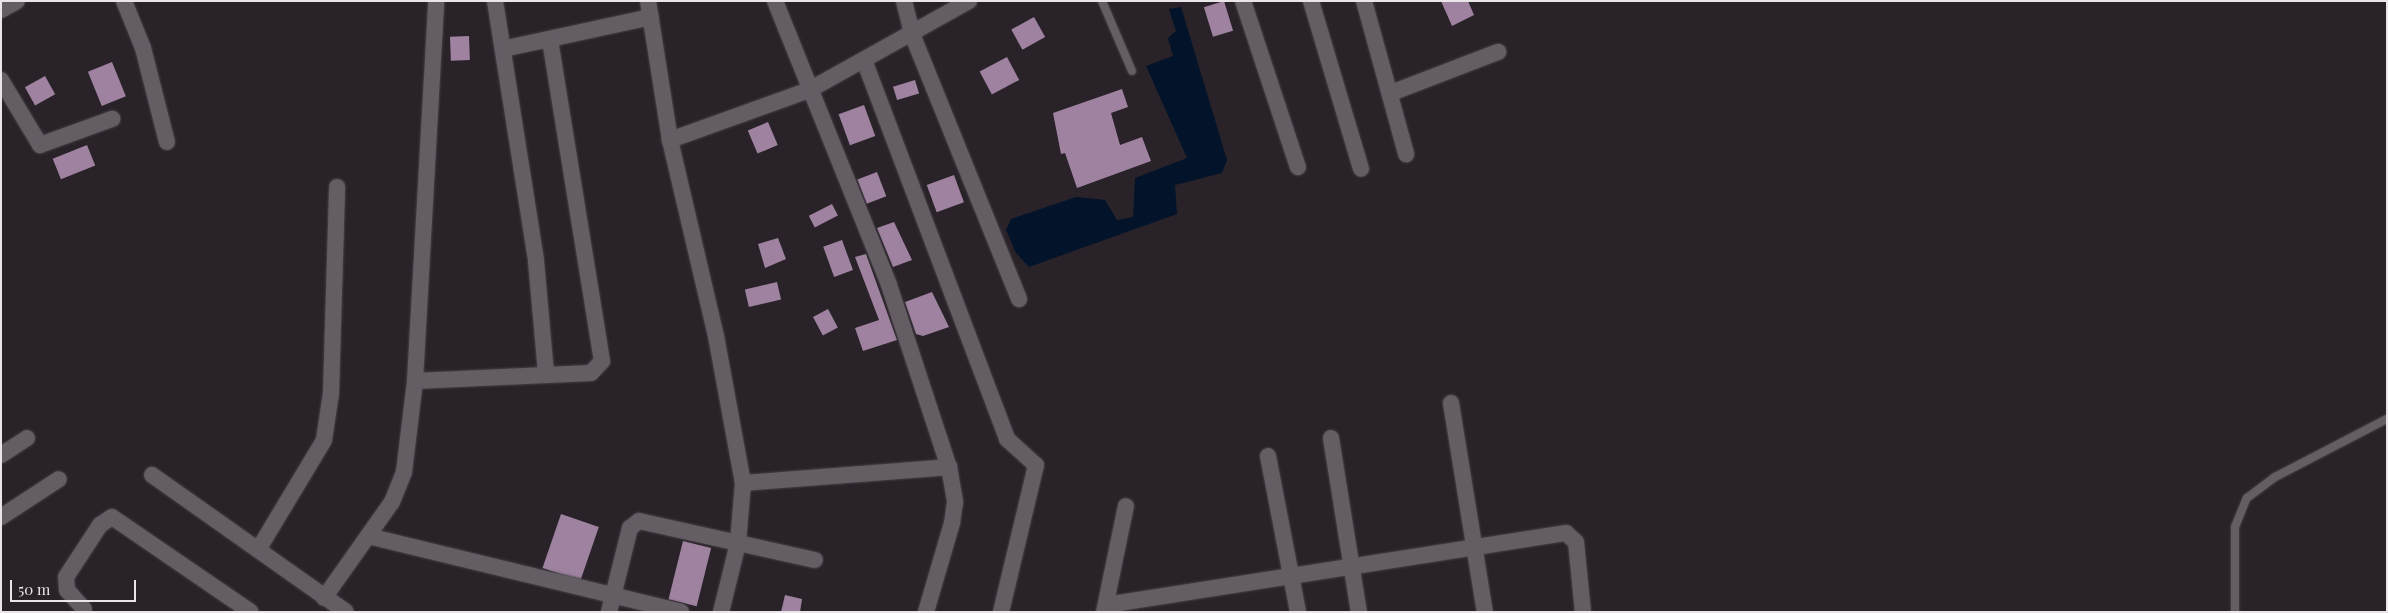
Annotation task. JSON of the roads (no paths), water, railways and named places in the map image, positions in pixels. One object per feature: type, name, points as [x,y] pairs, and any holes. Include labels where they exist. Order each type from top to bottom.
[{"type":"street","points":[[1,10],[17,1]]},
{"type":"street","points":[[124,1],[143,48],[167,142]]},
{"type":"street","points":[[324,598],[392,502],[404,472],[415,381],[436,1]]},
{"type":"street","points":[[495,1],[536,261],[546,374]]},
{"type":"street","points":[[775,1],[809,90],[889,284],[949,468],[955,502],[952,523],[926,612]]},
{"type":"street","points":[[904,1],[912,34],[1019,299]]},
{"type":"street","points":[[670,140],[809,90],[969,1]]},
{"type":"street","points":[[1243,1],[1298,167]]},
{"type":"street","points":[[1311,1],[1361,169]]},
{"type":"street","points":[[1364,1],[1391,93],[1406,154]]},
{"type":"street","points":[[503,49],[550,39],[650,9],[670,140],[716,336],[744,483],[738,543],[721,612]]},
{"type":"street","points":[[415,381],[591,373],[602,361],[550,39]]},
{"type":"street","points":[[1391,93],[1498,52]]},
{"type":"street","points":[[864,60],[1007,439],[1036,465],[1001,612]]},
{"type":"street","points":[[1,80],[40,145],[112,119]]},
{"type":"street","points":[[258,550],[324,440],[331,393],[337,187]]},
{"type":"street","points":[[1451,403],[1486,612]]},
{"type":"street","points":[[1,455],[27,438]]},
{"type":"street","points":[[1331,438],[1359,612]]},
{"type":"street","points":[[1268,456],[1294,578],[1298,612]]},
{"type":"street","points":[[744,483],[949,468]]},
{"type":"street","points":[[152,475],[346,612]]},
{"type":"street","points":[[1,517],[60,479]]},
{"type":"street","points":[[1126,506],[1105,608],[1352,570],[1474,547],[1557,534],[1572,537],[1583,612]]},
{"type":"street","points":[[82,611],[67,590],[66,577],[100,525],[112,517],[251,612]]},
{"type":"street","points":[[609,612],[612,594],[634,522],[645,520],[815,560]]},
{"type":"street","points":[[368,536],[681,612]]},
{"type":"lane","points":[[1102,1],[1132,71]]},
{"type":"lane","points":[[2235,612],[2235,527],[2248,498],[2274,477],[2387,419]]},
{"type":"water","points":[[1181,7],[1227,160],[1222,173],[1175,185],[1177,214],[1029,267],[1016,253],[1006,230],[1011,219],[1076,197],[1105,200],[1117,220],[1133,217],[1135,178],[1187,158],[1146,66],[1173,56],[1168,38],[1176,31],[1169,9]]}]
